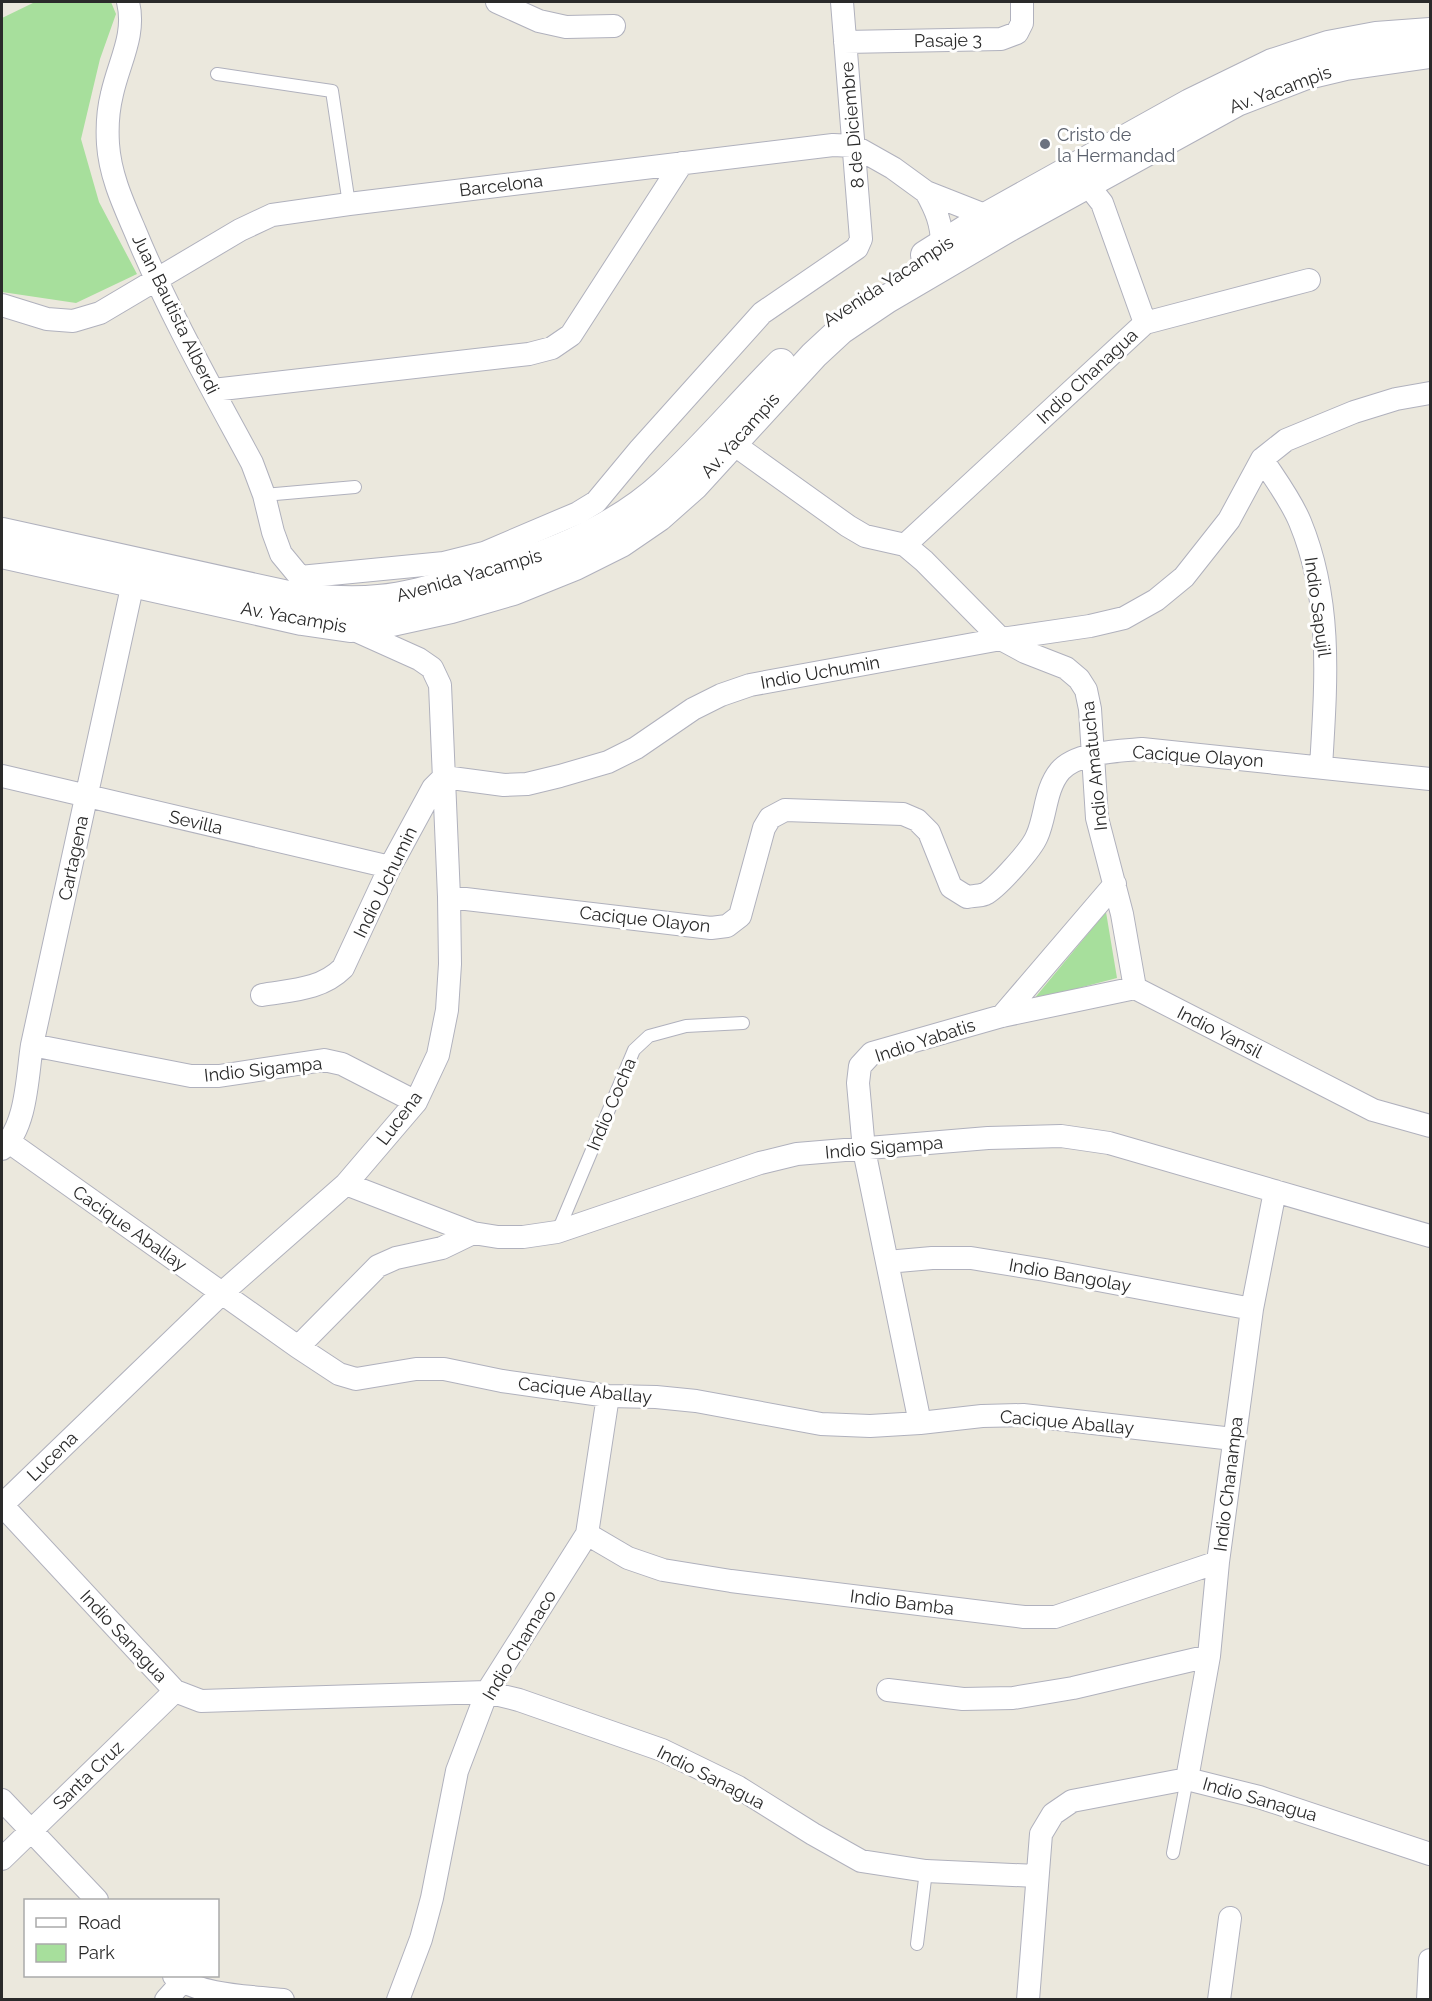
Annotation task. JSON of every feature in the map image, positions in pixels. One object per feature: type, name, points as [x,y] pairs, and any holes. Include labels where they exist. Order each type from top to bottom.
[{"type":"street","name":"Juan Bautista Alberdi","points":[[130,2],[129,43],[112,94],[108,121],[108,146],[114,181],[154,279],[252,463],[281,554],[299,587]]},
{"type":"street","points":[[497,2],[539,21],[566,27],[614,26]]},
{"type":"street","name":"8 de Diciembre","points":[[299,587],[444,563],[483,553],[578,513],[596,501],[762,313],[857,248],[861,239],[842,2]]},
{"type":"street","name":"Pasaje 3","points":[[845,42],[1001,39],[1017,33],[1022,23],[1022,2]]},
{"type":"street","points":[[1190,103],[1230,65],[1296,38],[1347,23],[1383,16],[1431,14]]},
{"type":"street","name":"Avenida Yacampis","points":[[2,532],[135,573],[299,587],[337,602],[379,599],[426,591],[519,564],[585,537],[612,522],[663,485],[814,330],[843,306],[942,245],[998,222],[1059,176],[1190,103],[1272,63],[1328,45],[1376,36],[1431,32]]},
{"type":"street","name":"Av. Yacampis","points":[[2,555],[135,573],[302,621],[350,628],[451,609],[513,591],[621,543],[659,517],[694,486],[814,355],[841,330],[998,222],[1087,184],[1237,102],[1295,80],[1346,66],[1431,54]]},
{"type":"street","name":"Barcelona","points":[[2,305],[47,319],[73,321],[100,313],[154,279],[240,230],[272,215],[682,162],[833,145],[854,146],[893,168],[926,192],[998,222]]},
{"type":"street","points":[[213,390],[529,354],[552,348],[571,335],[682,162]]},
{"type":"street","points":[[1059,176],[1087,184],[1102,203],[1145,323]]},
{"type":"street","points":[[926,192],[937,211],[942,228],[942,245]]},
{"type":"street","name":"Indio Chanagua","points":[[905,545],[1145,323],[1309,280]]},
{"type":"street","name":"Indio Uchumin","points":[[262,995],[314,987],[334,978],[344,968],[390,867],[433,788],[444,777],[504,785],[527,784],[608,762],[636,748],[693,709],[721,694],[750,685],[1000,639],[1090,626],[1124,618],[1156,600],[1184,577],[1229,520],[1262,459],[1286,440],[1319,425],[1396,399],[1431,393]]},
{"type":"street","name":"Indio Amatucha","points":[[732,443],[848,526],[865,536],[905,545],[924,561],[1000,639],[1025,652],[1066,668],[1079,679],[1086,690],[1090,709],[1097,818],[1122,914],[1135,988]]},
{"type":"street","name":"Indio Sapujil","points":[[1262,459],[1299,520],[1310,550],[1319,592],[1326,639],[1327,672],[1321,767]]},
{"type":"street","name":"Cartagena","points":[[5,1145],[19,1124],[32,1045],[135,573]]},
{"type":"street","name":"Lucena","points":[[2,1505],[222,1293],[346,1184],[416,1102],[438,1055],[447,1010],[450,964],[440,685],[432,668],[419,659],[350,628]]},
{"type":"street","name":"Cacique Olayon","points":[[449,897],[711,928],[727,926],[740,916],[764,828],[770,818],[786,810],[903,814],[917,820],[929,832],[951,887],[967,897],[985,894],[1024,857],[1037,837],[1050,792],[1060,771],[1075,761],[1092,755],[1143,749],[1431,779]]},
{"type":"street","name":"Sevilla","points":[[2,776],[390,867]]},
{"type":"street","points":[[1002,1017],[1114,884]]},
{"type":"street","points":[[1002,1017],[1135,988]]},
{"type":"street","name":"Indio Yansil","points":[[1135,988],[1373,1110],[1431,1126]]},
{"type":"street","name":"Indio Yabatis","points":[[921,1423],[864,1150],[858,1083],[860,1066],[872,1053],[1002,1017]]},
{"type":"street","name":"Indio Sigampa","points":[[32,1045],[191,1076],[219,1076],[324,1060],[342,1064],[416,1102]]},
{"type":"street","name":"Indio Sigampa","points":[[346,1184],[473,1233],[498,1238],[523,1237],[557,1232],[760,1163],[797,1154],[988,1138],[1061,1136],[1109,1143],[1431,1236]]},
{"type":"street","name":"Cacique Aballay","points":[[5,1145],[298,1347],[339,1374],[356,1379],[416,1369],[444,1369],[502,1381],[608,1396],[696,1401],[821,1424],[870,1426],[982,1416],[1023,1415],[1233,1439]]},
{"type":"street","name":"Indio Chanampa","points":[[1187,1779],[1209,1656],[1233,1439],[1252,1309],[1275,1191]]},
{"type":"street","points":[[298,1347],[378,1266],[396,1258],[442,1248],[473,1233]]},
{"type":"street","name":"Indio Bangolay","points":[[886,1262],[971,1258],[1252,1309]]},
{"type":"street","name":"Indio Chamaco","points":[[398,2000],[421,1939],[432,1898],[457,1771],[487,1692],[586,1534],[608,1396]]},
{"type":"street","name":"Indio Sanagua","points":[[2,1505],[175,1691],[201,1701],[487,1692],[519,1700],[662,1750],[738,1787],[861,1861],[926,1871],[1037,1876],[1041,1834],[1053,1814],[1062,1808],[1072,1802],[1187,1779],[1259,1797],[1431,1854]]},
{"type":"street","name":"Indio Bamba","points":[[586,1534],[628,1558],[663,1570],[731,1581],[1024,1617],[1055,1617],[1218,1562]]},
{"type":"street","points":[[888,1690],[963,1699],[1012,1698],[1073,1688],[1209,1656]]},
{"type":"street","name":"Santa Cruz","points":[[2,1859],[175,1691]]},
{"type":"street","points":[[2,1800],[96,1899]]},
{"type":"street","points":[[1028,2000],[1037,1876]]},
{"type":"street","points":[[1219,2000],[1230,1918]]},
{"type":"street","points":[[1428,2000],[1431,1960]]},
{"type":"street","points":[[166,2000],[178,1979],[212,1991],[283,2000]]},
{"type":"lane","points":[[217,74],[332,91],[349,204]]},
{"type":"lane","points":[[264,495],[355,488]]},
{"type":"lane","name":"Indio Cocha","points":[[557,1232],[634,1050],[649,1036],[686,1026],[743,1023]]},
{"type":"lane","points":[[1173,1853],[1187,1779]]},
{"type":"lane","points":[[917,1944],[926,1871]]},
{"type":"green space","points":[[35,2],[111,2],[116,14],[100,59],[81,139],[99,202],[137,274],[76,303],[2,292],[2,18]]},
{"type":"green space","points":[[1106,912],[1117,978],[1033,1000]]},
{"type":"place","name":"Cristo de la Hermandad","points":[[1045,144]]}]
